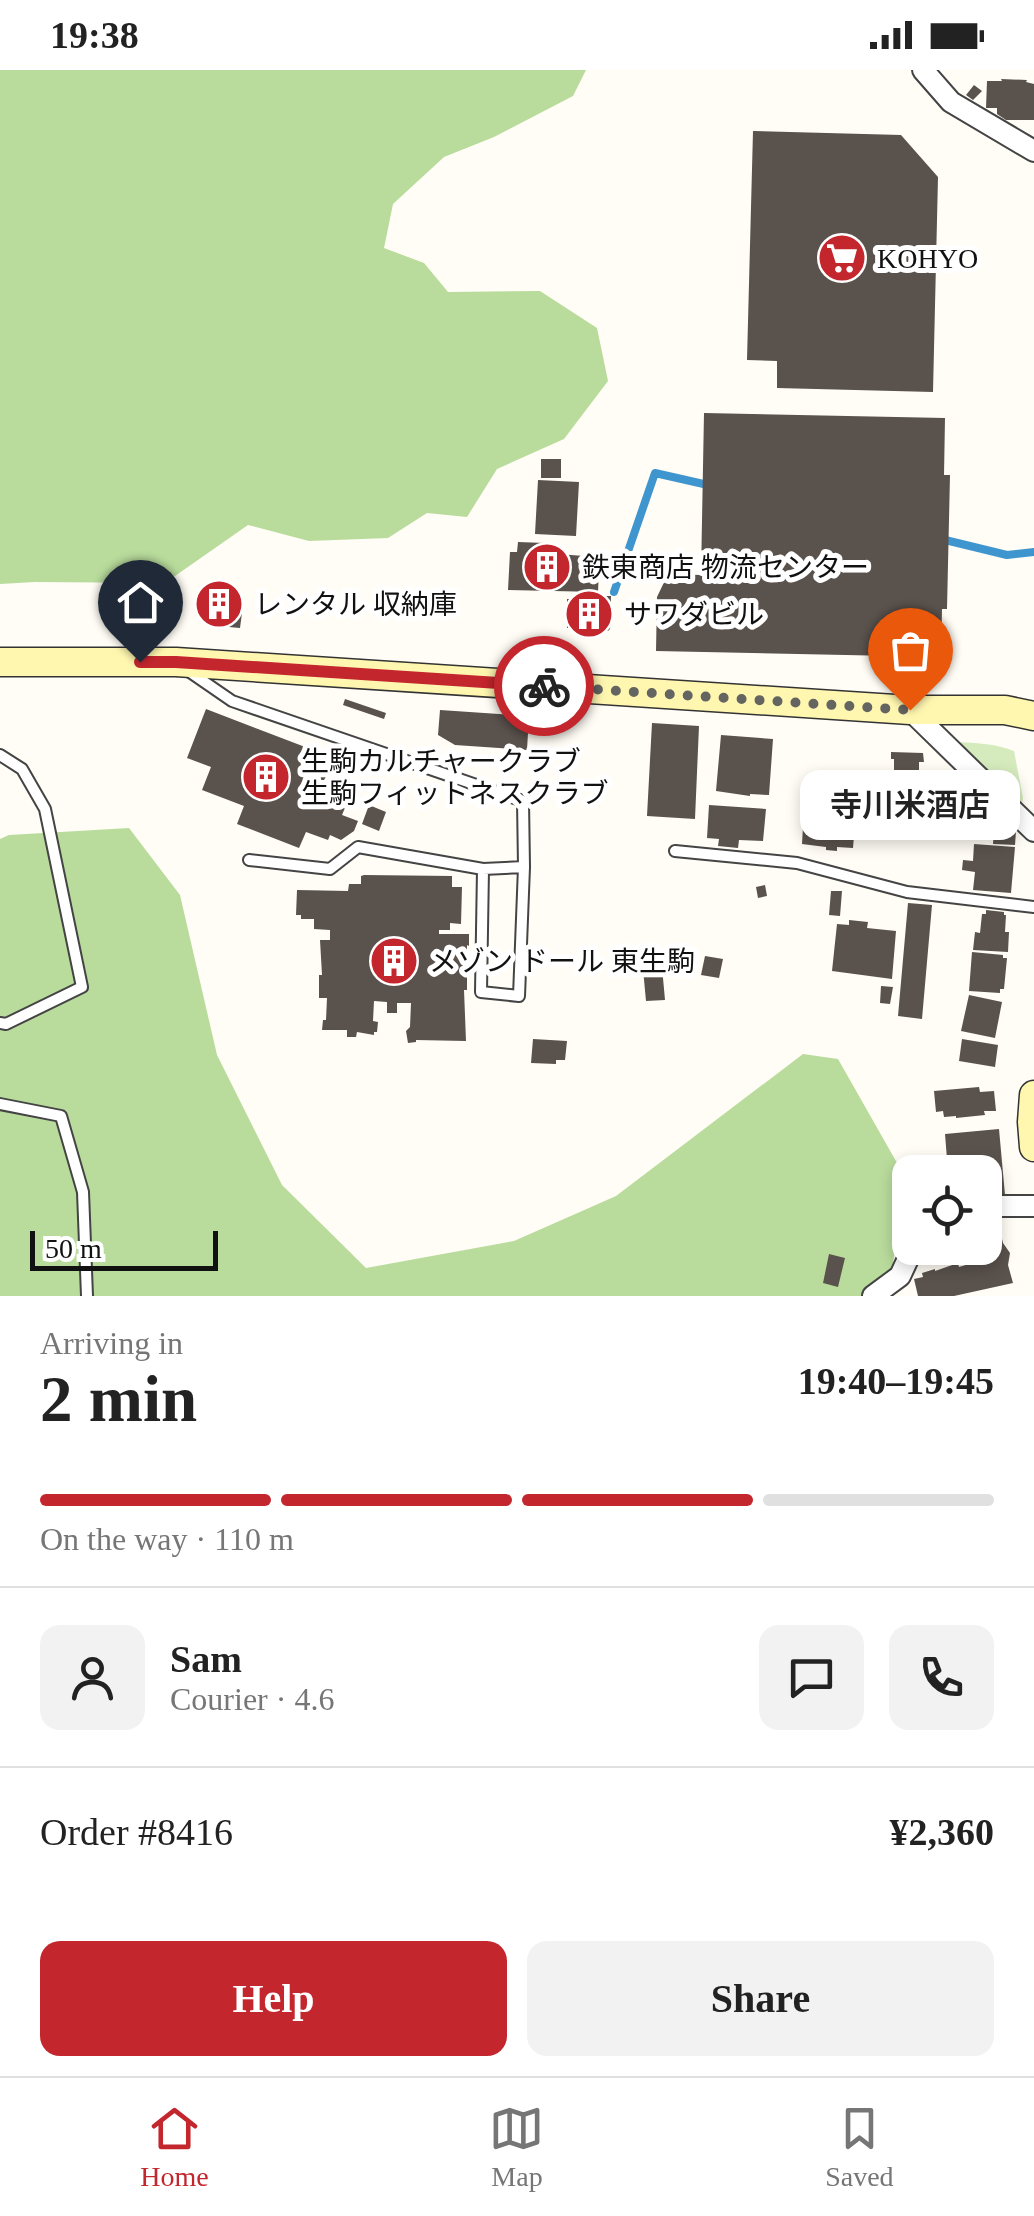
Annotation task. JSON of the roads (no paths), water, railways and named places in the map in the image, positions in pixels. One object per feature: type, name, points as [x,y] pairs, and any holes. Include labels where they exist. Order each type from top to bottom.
[{"type":"main road","points":[[0,662],[176,662],[910,710],[1005,710],[1034,716]]},
{"type":"street","points":[[923,70],[951,102],[1034,151]]},
{"type":"street","points":[[910,710],[1034,831]]},
{"type":"street","points":[[1002,1206],[1034,1206]]},
{"type":"street","points":[[873,1296],[900,1276],[905,1265]]},
{"type":"lane","points":[[176,662],[232,701],[523,801],[519,996],[481,992],[483,869]]},
{"type":"lane","points":[[0,755],[22,770],[44,809],[82,987],[6,1024],[0,1023]]},
{"type":"lane","points":[[249,860],[330,869],[358,847],[483,869],[524,867]]},
{"type":"lane","points":[[675,851],[797,863],[907,892],[1034,907]]},
{"type":"lane","points":[[0,1104],[61,1116],[83,1192],[86,1296]]},
{"type":"waterway","points":[[614,592],[655,473],[708,485]]},
{"type":"waterway","points":[[941,539],[1007,555],[1034,552]]},
{"type":"place","name":"KOHYO","points":[[842,258]]},
{"type":"place","name":"鉄東商店 物流センター","points":[[547,567]]},
{"type":"place","name":"レンタル 収納庫","points":[[219,604]]},
{"type":"place","name":"サワダビル","points":[[589,614]]},
{"type":"place","name":"寺川米酒店","points":[[910,710]]},
{"type":"place","name":"生駒カルチャークラブ 生駒フィットネスクラブ","points":[[266,777]]},
{"type":"place","name":"メゾン ドール 東生駒","points":[[394,961]]}]
